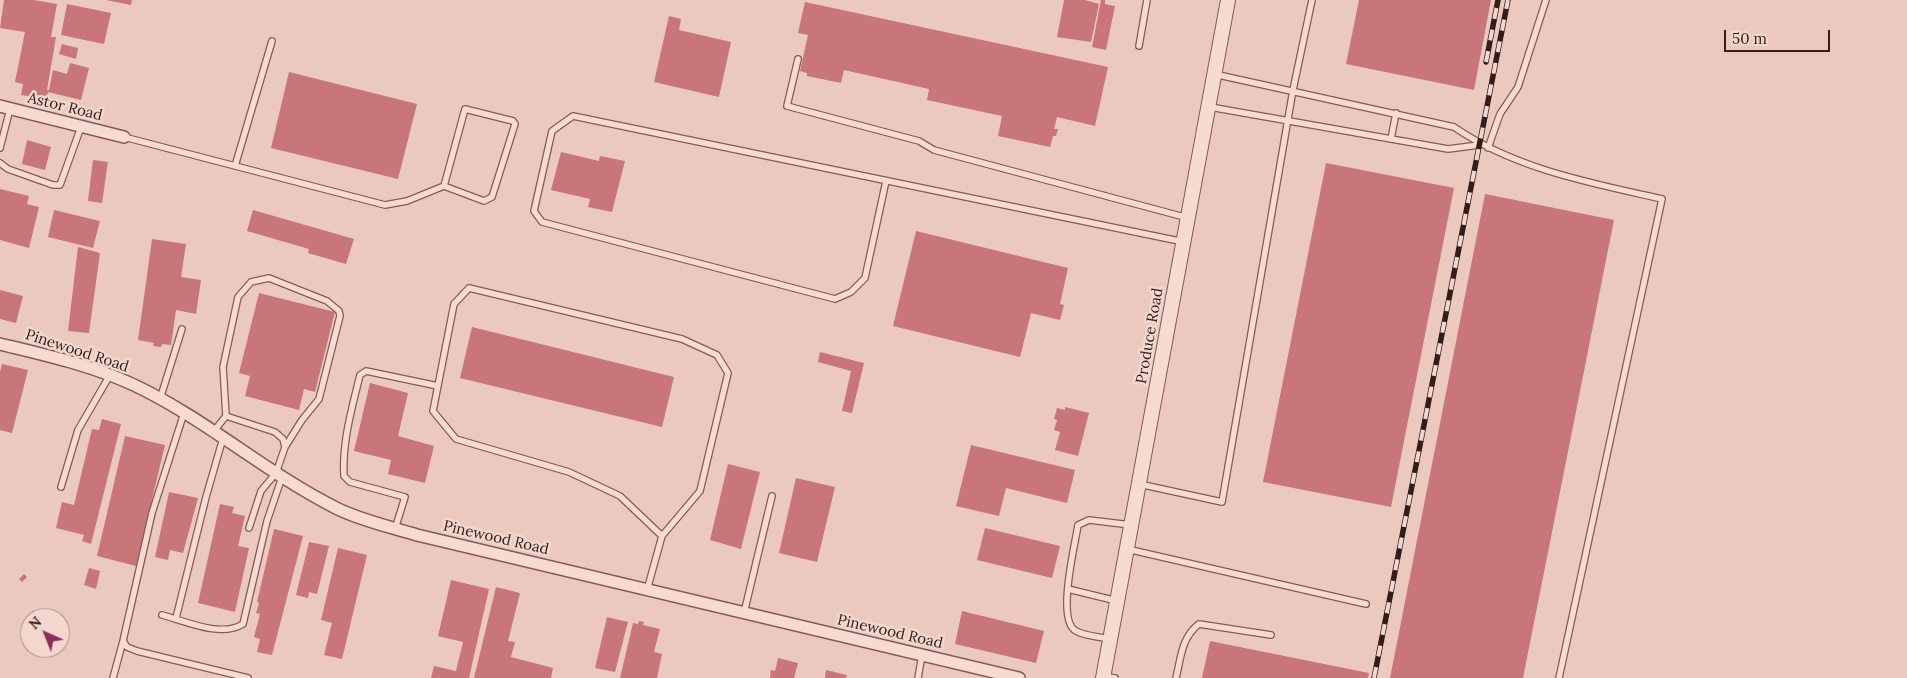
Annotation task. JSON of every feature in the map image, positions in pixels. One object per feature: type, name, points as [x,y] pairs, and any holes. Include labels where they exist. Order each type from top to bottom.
[{"type":"street","name":"Produce Road","points":[[1107,677],[1110,640],[1228,0]]},
{"type":"street","name":"Astor Road","points":[[5,108],[124,137]]},
{"type":"street","name":"Pinewood Road","points":[[0,344],[61,359],[110,375],[184,413],[279,475],[339,510],[395,529],[1019,678]]},
{"type":"lane","points":[[1139,46],[1147,0]]},
{"type":"lane","points":[[1139,484],[1222,502],[1287,122],[1312,0]]},
{"type":"lane","points":[[1488,148],[1500,114],[1518,87],[1546,0]]},
{"type":"lane","points":[[235,166],[272,40]]},
{"type":"lane","points":[[798,59],[787,106],[919,141],[934,150],[1188,218]]},
{"type":"lane","points":[[1214,74],[1454,127],[1488,148],[1560,176],[1662,200],[1559,678]]},
{"type":"lane","points":[[1208,107],[1448,149],[1480,144]]},
{"type":"lane","points":[[0,148],[5,108]]},
{"type":"lane","points":[[124,137],[385,205],[407,201],[444,186],[484,201],[492,197],[515,124],[513,121],[466,109],[444,186]]},
{"type":"lane","points":[[1390,139],[1396,114]]},
{"type":"lane","points":[[886,181],[866,278],[851,292],[835,299],[542,222],[534,211],[552,131],[573,116],[1184,242]]},
{"type":"lane","points":[[0,162],[8,169],[53,185],[60,185],[81,127]]},
{"type":"lane","points":[[162,615],[220,630],[235,630],[243,624],[285,447],[302,420],[319,399],[340,316],[335,306],[269,278],[251,282],[238,297],[224,367],[226,416]]},
{"type":"lane","points":[[647,590],[662,536],[700,491],[728,373],[717,355],[682,339],[468,288],[454,304],[433,411],[456,439],[569,472],[620,496],[662,536]]},
{"type":"lane","points":[[160,399],[182,329]]},
{"type":"lane","points":[[395,529],[405,497],[350,482],[344,476],[343,462],[350,415],[360,375],[366,371],[438,386]]},
{"type":"lane","points":[[61,487],[78,430],[110,375]]},
{"type":"lane","points":[[114,678],[152,513],[184,413]]},
{"type":"lane","points":[[176,618],[206,497],[222,418],[226,416]]},
{"type":"lane","points":[[226,416],[275,432],[283,439],[285,447]]},
{"type":"lane","points":[[249,528],[261,491],[279,475]]},
{"type":"lane","points":[[744,613],[772,496]]},
{"type":"lane","points":[[1110,640],[1075,631],[1069,625],[1066,608],[1078,525],[1089,520],[1131,525]]},
{"type":"lane","points":[[1127,549],[1366,604]]},
{"type":"lane","points":[[1068,589],[1117,601]]},
{"type":"lane","points":[[1176,678],[1184,640],[1190,631],[1199,624],[1271,635]]},
{"type":"lane","points":[[122,641],[127,647],[136,651],[248,678]]},
{"type":"lane","points":[[918,678],[922,655]]},
{"type":"building","points":[[4,0],[34,0],[57,4],[51,37],[56,37],[47,90],[49,90],[53,70],[67,74],[70,63],[89,68],[81,100],[48,92],[47,99],[21,95],[23,84],[15,82],[25,32],[0,28]]},
{"type":"building","points":[[106,0],[132,0],[131,5]]},
{"type":"building","points":[[1064,0],[1085,0],[1099,4],[1091,42],[1057,37]]},
{"type":"building","points":[[1101,0],[1105,0],[1105,4],[1115,6],[1106,50],[1092,47]]},
{"type":"building","points":[[1359,0],[1491,0],[1474,90],[1346,64]]},
{"type":"building","points":[[805,2],[1108,67],[1095,126],[1057,117],[1054,129],[1058,129],[1056,136],[1053,136],[1050,147],[998,136],[1002,116],[927,100],[929,89],[844,70],[841,83],[807,76],[807,73],[800,71],[808,35],[798,33]]},
{"type":"building","points":[[67,4],[111,13],[104,44],[61,35]]},
{"type":"building","points":[[669,16],[681,19],[679,30],[731,42],[719,97],[654,82]]},
{"type":"building","points":[[62,44],[78,48],[76,59],[59,54]]},
{"type":"building","points":[[289,72],[417,104],[398,179],[271,148]]},
{"type":"building","points":[[27,140],[51,147],[45,170],[22,164]]},
{"type":"building","points":[[561,152],[599,161],[600,156],[625,161],[612,212],[588,207],[590,199],[551,190]]},
{"type":"building","points":[[93,160],[108,162],[102,203],[88,201]]},
{"type":"building","points":[[1326,163],[1454,188],[1391,507],[1263,482]]},
{"type":"building","points":[[0,189],[29,196],[27,204],[39,207],[29,248],[0,240]]},
{"type":"building","points":[[1485,194],[1614,220],[1523,678],[1390,678]]},
{"type":"building","points":[[54,210],[100,221],[93,248],[48,237]]},
{"type":"building","points":[[253,210],[354,239],[346,264],[308,253],[309,249],[247,231]]},
{"type":"building","points":[[916,231],[1068,268],[1060,304],[1064,305],[1060,320],[1031,313],[1020,357],[893,326]]},
{"type":"building","points":[[152,239],[186,244],[181,277],[201,280],[196,314],[176,310],[171,345],[162,344],[161,347],[153,346],[154,343],[138,340]]},
{"type":"building","points":[[78,247],[100,253],[89,333],[68,331]]},
{"type":"building","points":[[0,290],[23,296],[16,323],[0,319]]},
{"type":"building","points":[[259,293],[335,312],[315,392],[304,389],[299,410],[245,396],[250,376],[239,373]]},
{"type":"building","points":[[472,327],[674,377],[662,427],[460,378]]},
{"type":"building","points":[[820,352],[864,363],[852,413],[842,411],[851,371],[818,362]]},
{"type":"building","points":[[2,364],[28,370],[12,433],[0,430],[0,372]]},
{"type":"building","points":[[370,383],[408,393],[398,436],[434,446],[425,483],[388,474],[391,460],[354,451]]},
{"type":"building","points":[[1065,407],[1089,413],[1078,456],[1055,450],[1060,432],[1054,430],[1057,420],[1054,419],[1057,408],[1065,410]]},
{"type":"building","points":[[102,419],[121,424],[91,544],[82,541],[84,535],[56,528],[62,502],[74,505],[92,429],[99,430]]},
{"type":"building","points":[[125,436],[165,445],[136,566],[97,556]]},
{"type":"building","points":[[971,445],[1075,470],[1067,503],[1006,488],[999,516],[956,506]]},
{"type":"building","points":[[728,464],[760,472],[741,549],[710,540]]},
{"type":"building","points":[[796,478],[835,487],[817,562],[779,553]]},
{"type":"building","points":[[169,492],[198,498],[183,553],[170,550],[168,560],[155,557]]},
{"type":"building","points":[[220,504],[234,507],[232,513],[245,516],[238,546],[249,548],[235,612],[198,603]]},
{"type":"building","points":[[985,528],[1060,546],[1052,578],[977,560]]},
{"type":"building","points":[[274,529],[303,536],[272,655],[257,652],[260,639],[254,637],[260,614],[256,613],[259,603],[257,602]]},
{"type":"building","points":[[309,542],[329,546],[317,594],[309,592],[308,598],[296,595]]},
{"type":"building","points":[[338,548],[367,555],[342,659],[324,655],[332,623],[321,620]]},
{"type":"building","points":[[89,568],[100,571],[96,589],[84,585]]},
{"type":"building","points":[[24,574],[27,577],[22,582],[19,579]]},
{"type":"building","points":[[451,580],[489,589],[469,678],[431,678],[434,666],[456,671],[463,642],[438,636]]},
{"type":"building","points":[[496,587],[520,593],[508,641],[515,642],[511,657],[553,668],[551,678],[474,678]]},
{"type":"building","points":[[962,611],[1044,631],[1036,663],[955,644]]},
{"type":"building","points":[[607,617],[628,622],[615,672],[595,668]]},
{"type":"building","points":[[639,621],[644,622],[643,625],[660,629],[654,652],[662,654],[657,678],[620,678],[633,623],[638,624]]},
{"type":"building","points":[[1210,641],[1369,673],[1368,678],[1202,678]]},
{"type":"building","points":[[778,658],[798,663],[794,678],[770,678],[771,670],[775,671]]},
{"type":"building","points":[[826,670],[847,675],[846,678],[825,678]]},
{"type":"railway","points":[[1486,62],[1498,0]]},
{"type":"railway","points":[[1374,678],[1508,0]]}]
